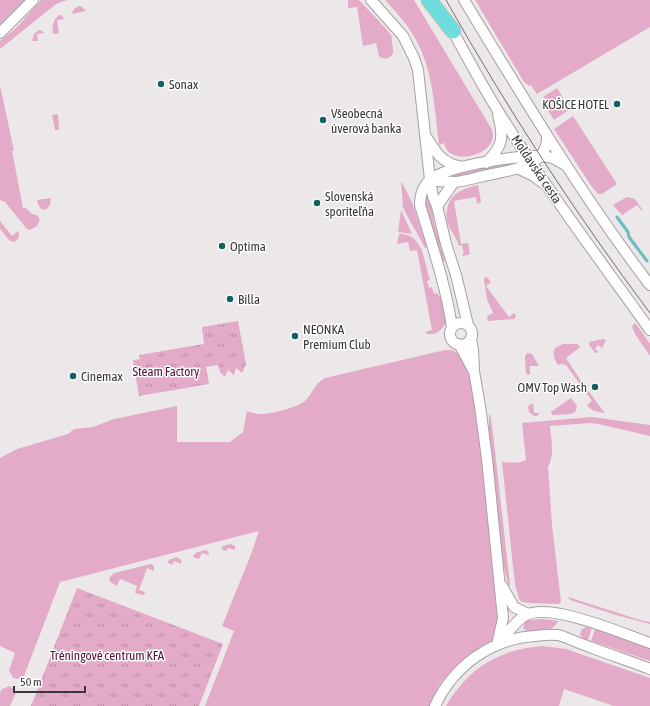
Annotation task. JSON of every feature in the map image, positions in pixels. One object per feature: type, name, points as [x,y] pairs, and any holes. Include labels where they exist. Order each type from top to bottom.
[{"type":"highway","points":[[429,0],[453,31]]},
{"type":"street","points":[[0,34],[33,0]]},
{"type":"street","points":[[371,0],[403,36],[418,70],[433,197],[437,206],[440,225],[456,276],[468,325],[472,330],[471,338],[474,371],[481,414],[502,618],[497,645]]},
{"type":"street","name":"Moldavská cesta","points":[[436,0],[495,106],[533,159],[547,186],[650,330]]},
{"type":"street","name":"Moldavská cesta","points":[[464,0],[566,166],[595,210],[650,285]]},
{"type":"street","points":[[470,0],[498,46],[520,92]]},
{"type":"street","points":[[486,163],[501,142],[501,131],[495,106]]},
{"type":"street","points":[[430,180],[454,182],[519,169],[544,152],[547,135]]},
{"type":"street","points":[[426,136],[442,159],[451,165],[464,167]]},
{"type":"street","points":[[471,338],[466,344],[459,344],[455,343],[450,334],[452,327],[450,310],[439,266],[420,205],[422,191],[430,180],[445,173],[464,167],[513,158],[554,159],[566,166]]},
{"type":"street","points":[[519,169],[532,175],[547,186]]},
{"type":"street","points":[[437,206],[454,182]]},
{"type":"street","points":[[452,327],[458,323],[468,325]]},
{"type":"street","points":[[459,344],[474,371]]},
{"type":"street","points":[[499,582],[514,607],[528,614]]},
{"type":"street","points":[[497,645],[517,622],[528,614],[548,612],[566,614],[650,643]]},
{"type":"street","points":[[502,618],[511,630],[528,636]]},
{"type":"street","points":[[435,706],[440,695],[459,670],[478,655],[497,645],[528,636],[562,636],[650,668]]},
{"type":"green space","points":[[0,0],[29,0],[0,29]]},
{"type":"green space","points":[[41,0],[67,0],[56,4],[0,49],[0,41],[17,27]]},
{"type":"green space","points":[[348,0],[359,0],[388,31],[392,37],[393,50],[390,57],[386,59],[379,57],[376,43],[363,46],[357,7],[348,8]]},
{"type":"green space","points":[[385,0],[414,0],[491,128],[493,135],[492,142],[482,152],[475,155],[460,156],[450,153],[446,149],[444,143],[439,145],[427,66],[417,42],[410,31]]},
{"type":"green space","points":[[475,0],[650,0],[650,27],[537,94],[531,85],[529,86],[524,82]]},
{"type":"green space","points":[[79,6],[86,11],[72,14],[74,9]]},
{"type":"green space","points":[[62,15],[64,19],[57,20],[59,33],[53,34],[54,23],[56,18]]},
{"type":"green space","points":[[39,30],[44,33],[37,34],[38,41],[32,41],[34,34]]},
{"type":"green space","points":[[0,85],[14,151],[12,151],[23,208],[26,208],[32,214],[37,215],[40,220],[37,226],[30,230],[27,229],[5,202],[0,200]]},
{"type":"green space","points":[[557,88],[570,109],[554,120],[544,104],[546,103],[543,97]]},
{"type":"green space","points":[[58,114],[59,130],[55,130],[52,115]]},
{"type":"green space","points":[[573,116],[617,184],[602,194],[598,194],[592,187],[554,129]]},
{"type":"green space","points":[[510,162],[511,165],[453,177],[447,175]]},
{"type":"green space","points":[[401,181],[412,202],[427,247],[425,248],[403,208]]},
{"type":"green space","points":[[478,185],[481,202],[477,204],[476,197],[454,201],[461,244],[468,243],[470,254],[463,256],[462,254],[464,253],[462,245],[459,246],[449,227],[446,214],[448,205],[454,196],[462,190]]},
{"type":"green space","points":[[427,191],[431,202],[434,223],[446,260],[442,262],[425,205]]},
{"type":"green space","points":[[627,197],[635,199],[642,211],[637,205],[622,215],[613,205]]},
{"type":"green space","points":[[51,198],[50,205],[47,209],[40,208],[37,200]]},
{"type":"green space","points":[[401,210],[412,234],[398,232]]},
{"type":"green space","points":[[0,221],[12,236],[18,231],[18,239],[14,242],[10,241],[0,229]]},
{"type":"green space","points":[[399,234],[414,238],[422,250],[430,280],[427,281],[429,288],[432,287],[434,294],[437,293],[445,305],[447,321],[436,333],[427,334],[425,332],[432,330],[417,250],[410,251],[408,242],[397,244]]},
{"type":"green space","points":[[487,277],[491,282],[486,286],[509,317],[514,313],[516,316],[514,319],[488,321],[487,316],[493,313],[487,299],[484,278]]},
{"type":"green space","name":"Steam Factory","points":[[238,321],[246,364],[242,373],[236,368],[234,375],[228,370],[225,377],[220,372],[218,365],[206,367],[209,384],[139,396],[133,360],[140,359],[139,355],[204,344],[202,327]]},
{"type":"green space","points":[[634,323],[650,344],[650,356],[635,334],[632,327]]},
{"type":"green space","points":[[603,339],[606,340],[602,348],[598,345],[595,349],[599,352],[595,353],[589,345],[589,342]]},
{"type":"green space","points":[[563,344],[577,344],[580,346],[566,358],[605,413],[595,411],[587,405],[592,401],[566,365],[558,365],[554,357],[554,350]]},
{"type":"green space","points":[[445,350],[452,350],[459,354],[468,370],[478,419],[498,625],[495,640],[471,654],[456,666],[439,685],[430,706],[205,706],[234,631],[222,626],[259,531],[60,582],[24,676],[18,679],[13,678],[9,670],[15,653],[0,646],[0,458],[17,449],[68,434],[74,429],[93,427],[114,419],[177,406],[177,442],[230,442],[243,432],[247,411],[256,414],[263,414],[290,408],[305,401],[318,383],[325,378]]},
{"type":"green space","points":[[527,353],[532,354],[539,366],[530,366],[530,374],[528,375],[526,373],[525,356]]},
{"type":"green space","points":[[571,398],[577,406],[575,412],[571,414],[552,415],[551,412]]},
{"type":"green space","points":[[533,403],[534,413],[539,413],[537,416],[534,416],[529,412],[528,406]]},
{"type":"green space","points":[[489,414],[493,433],[510,585],[508,585],[503,563],[489,432]]},
{"type":"green space","points":[[592,417],[650,425],[650,436],[591,423],[550,426],[552,452],[548,467],[552,525],[561,602],[559,604],[522,602],[519,599],[515,585],[502,462],[517,462],[526,460],[522,423]]},
{"type":"green space","points":[[231,544],[235,546],[235,550],[228,548],[226,551],[221,549],[223,546]]},
{"type":"green space","points":[[206,550],[208,551],[209,555],[202,553],[199,559],[193,557],[195,553]]},
{"type":"green space","points":[[177,557],[181,560],[181,564],[174,561],[172,565],[167,562],[169,560]]},
{"type":"green space","points":[[151,564],[154,566],[154,571],[147,568],[139,590],[145,592],[144,595],[135,593],[137,586],[120,579],[117,586],[110,582],[109,578],[114,573]]},
{"type":"green space","name":"Tréningové centrum KFA","points":[[77,588],[223,644],[199,706],[31,706]]},
{"type":"green space","points":[[568,597],[650,622],[650,624],[570,600]]},
{"type":"green space","points":[[542,619],[559,621],[553,627],[543,632],[532,632],[523,628],[525,622],[529,620]]},
{"type":"green space","points":[[586,627],[592,628],[588,640],[583,638],[580,634],[582,629]]},
{"type":"green space","points":[[595,629],[650,648],[650,661],[591,641]]},
{"type":"green space","points":[[543,646],[566,649],[650,678],[650,706],[614,706],[564,689],[559,706],[446,706],[464,681],[487,663],[499,656],[513,651]]},
{"type":"green space","points":[[9,686],[14,689],[16,693],[10,706],[0,706],[1,690]]},
{"type":"waterway","points":[[617,217],[628,232],[629,237],[647,261]]},
{"type":"tram line","points":[[446,0],[493,81],[543,160],[595,237],[650,313]]},
{"type":"place","name":"Sonax","points":[[161,84]]},
{"type":"place","name":"KOŠICE HOTEL","points":[[617,104]]},
{"type":"place","name":"Všeobecná úverová banka","points":[[323,120]]},
{"type":"place","name":"Slovenská sporiteľňa","points":[[317,203]]},
{"type":"place","name":"Optima","points":[[222,246]]},
{"type":"place","name":"Billa","points":[[230,299]]},
{"type":"place","name":"NEONKA Premium Club","points":[[295,336]]},
{"type":"place","name":"Cinemax","points":[[73,376]]},
{"type":"place","name":"OMV Top Wash","points":[[595,387]]}]
